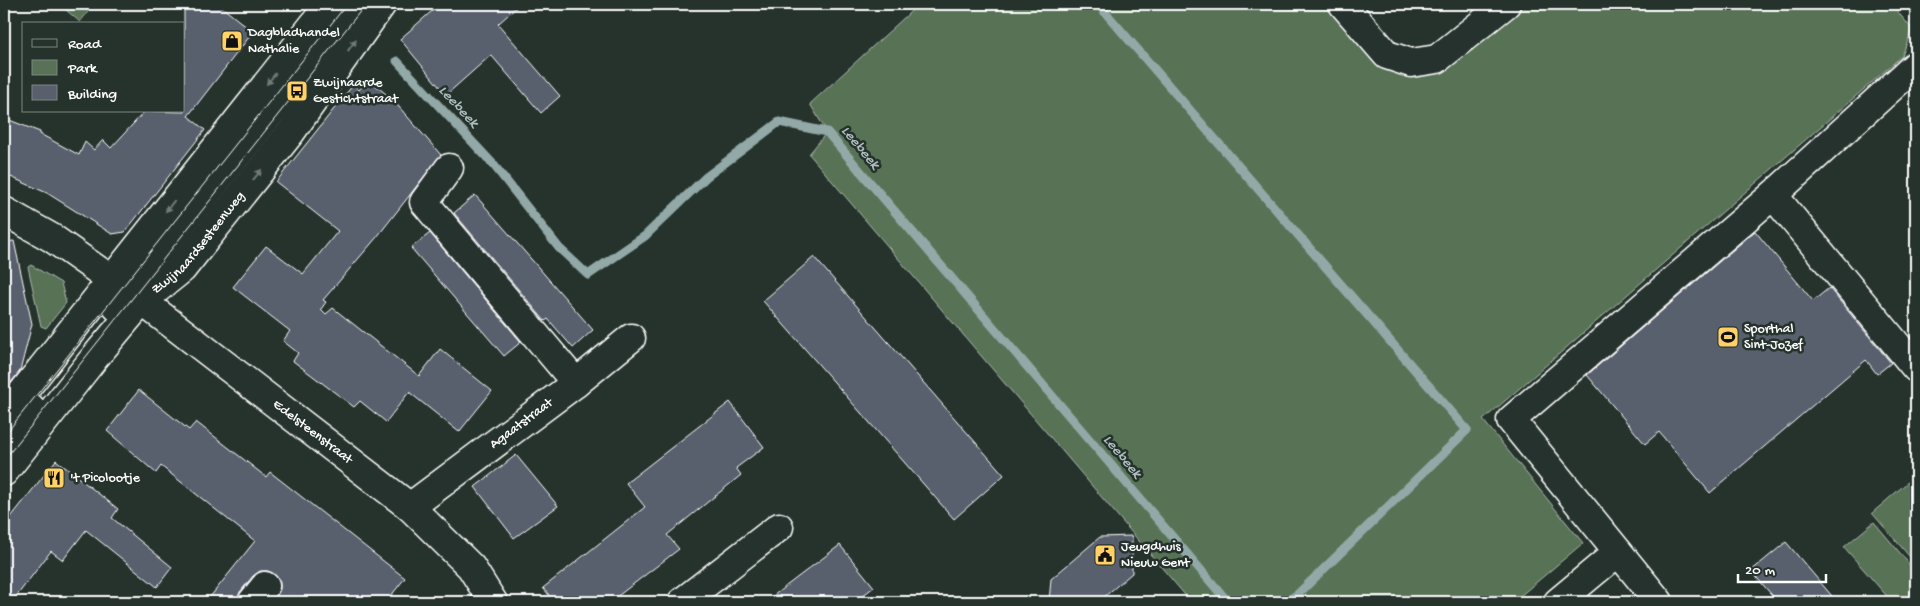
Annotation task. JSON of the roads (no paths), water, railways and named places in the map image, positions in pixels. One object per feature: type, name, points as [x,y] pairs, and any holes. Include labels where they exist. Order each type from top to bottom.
[{"type":"street","name":"Zwijnaardsesteenweg","points":[[4,472],[95,358],[128,291],[330,4]]},
{"type":"street","points":[[4,440],[79,346],[128,291],[357,4]]},
{"type":"street","name":"Zwijnaardsesteenweg","points":[[4,416],[128,291],[182,268],[291,132],[382,4]]},
{"type":"street","points":[[1343,4],[1387,55],[1411,63],[1437,58],[1506,4]]},
{"type":"street","points":[[1659,602],[1512,420],[1773,195],[1916,65]]},
{"type":"street","points":[[449,168],[424,202],[576,383]]},
{"type":"street","points":[[1773,195],[1916,368]]},
{"type":"street","name":"Edelsteenstraat","points":[[4,210],[52,238],[128,291],[410,507],[471,567],[493,602]]},
{"type":"street","points":[[4,455],[86,351],[128,291]]},
{"type":"street","name":"Agaatstraat","points":[[410,507],[576,383],[631,338]]},
{"type":"street","points":[[682,602],[779,527]]},
{"type":"street","points":[[1558,602],[1618,552]]},
{"type":"waterway","points":[[1098,4],[1467,430],[1298,594],[1286,602]]},
{"type":"waterway","name":"Leebeek","points":[[397,61],[493,164],[559,248],[588,275],[645,236],[706,177],[779,122],[827,132],[1228,602]]},
{"type":"tram line","points":[[4,436],[347,4]]},
{"type":"tram line","points":[[4,460],[366,4]]},
{"type":"place","name":"Dagbladhandel Nathalie","points":[[232,41]]},
{"type":"place","name":"Zwijnaarde Gestichtstraat","points":[[297,91]]},
{"type":"place","name":"Sporthal Sint-Jozef","points":[[1728,337]]},
{"type":"place","name":"'t Picolootje","points":[[54,478]]},
{"type":"place","name":"Jeugdhuis Nieuw Gent","points":[[1105,555]]}]
